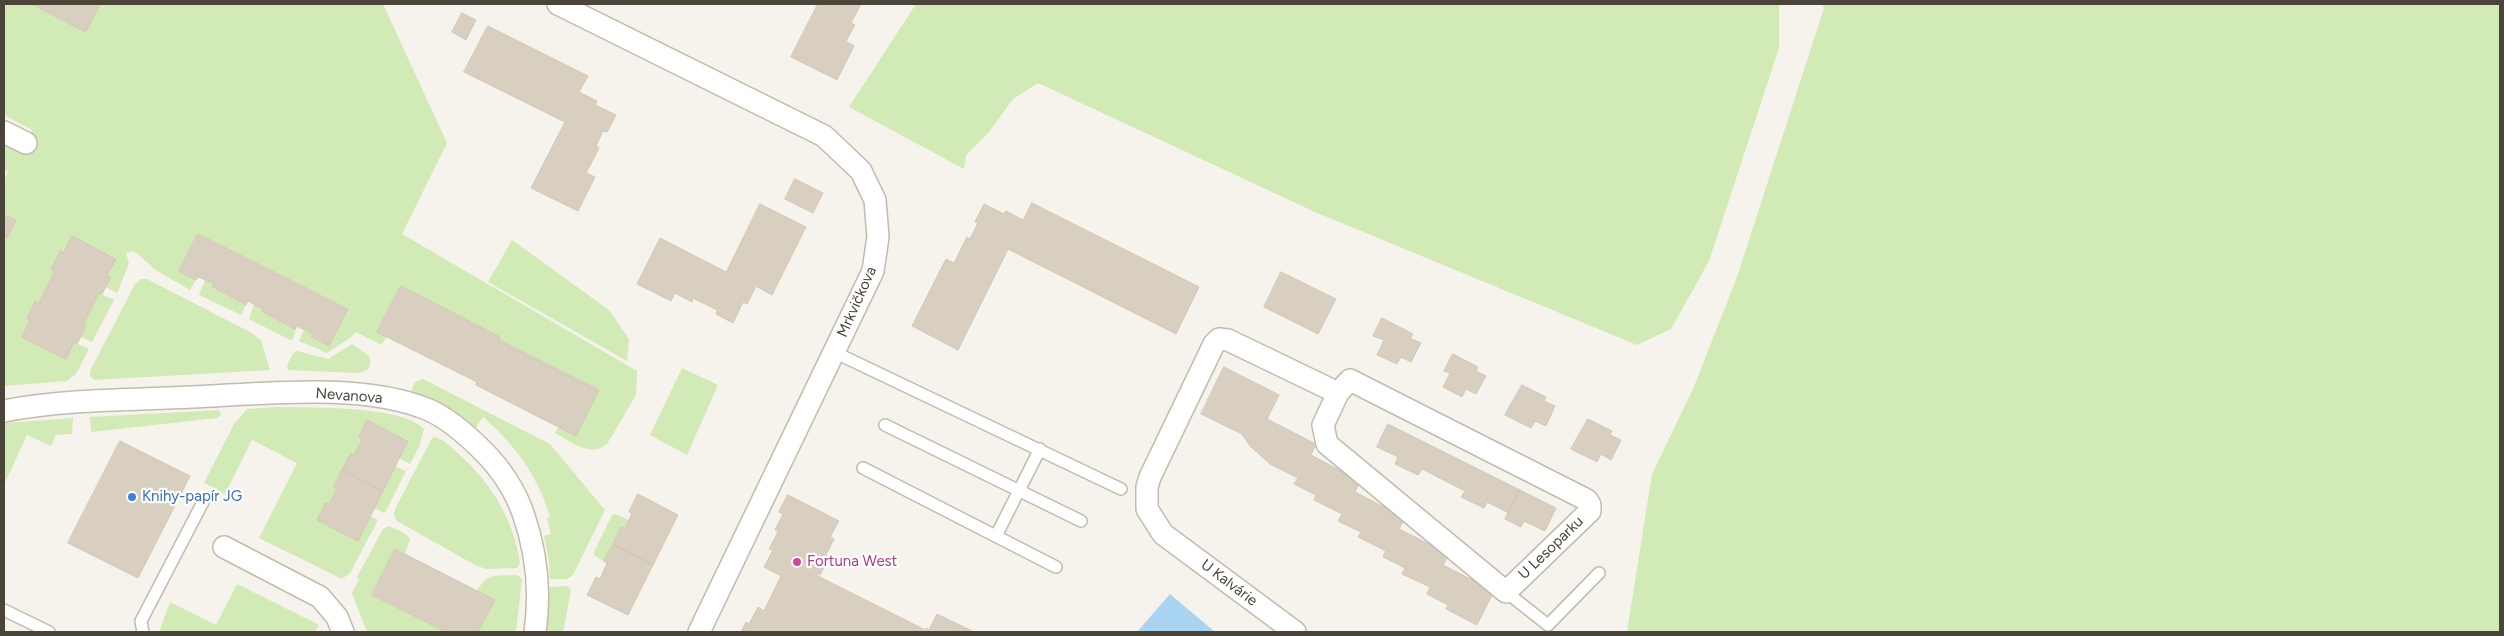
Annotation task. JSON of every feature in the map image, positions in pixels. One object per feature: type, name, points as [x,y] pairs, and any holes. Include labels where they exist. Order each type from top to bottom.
[{"type":"street","name":"Mrkvičkova","points":[[558,4],[824,136],[860,171],[875,200],[878,237],[873,271],[699,632]]},
{"type":"street","points":[[4,132],[26,143]]},
{"type":"street","name":"U Kalvárie","points":[[1295,632],[1163,534],[1147,509],[1147,487],[1167,441],[1217,341],[1228,340],[1338,393]]},
{"type":"street","name":"U Lesoparku","points":[[1350,380],[1587,500],[1590,505],[1590,512],[1506,592],[1327,444],[1323,425],[1338,393],[1350,380]]},
{"type":"street","name":"Nevanova","points":[[4,411],[28,406],[78,403],[316,393],[368,395],[429,410],[454,425],[476,444],[499,467],[517,495],[531,537],[538,573],[538,610],[534,632]]},
{"type":"street","points":[[224,546],[320,597],[338,617],[343,632]]},
{"type":"lane","points":[[834,352],[1121,489]]},
{"type":"lane","points":[[885,425],[1081,521]]},
{"type":"lane","points":[[996,536],[1040,449]]},
{"type":"lane","points":[[863,468],[1056,567]]},
{"type":"lane","points":[[143,632],[141,621],[204,500]]},
{"type":"lane","points":[[1506,592],[1548,625],[1599,573]]},
{"type":"lane","points":[[4,610],[49,632]]},
{"type":"green space","points":[[4,4],[32,4],[86,31],[100,4],[383,4],[447,143],[402,234],[637,371],[636,395],[607,444],[601,448],[588,449],[574,444],[555,433],[558,427],[599,390],[499,340],[500,337],[401,286],[378,331],[387,337],[381,345],[356,332],[327,353],[299,341],[304,330],[313,334],[311,338],[329,346],[347,308],[198,234],[179,271],[196,280],[198,277],[190,290],[157,271],[134,251],[126,253],[129,264],[117,293],[106,287],[111,277],[107,275],[116,258],[72,237],[63,253],[60,252],[55,271],[39,303],[35,301],[27,318],[30,320],[22,336],[65,358],[74,342],[89,349],[76,374],[67,381],[4,386],[4,236],[7,238],[16,220],[4,218],[4,181],[8,172],[4,170],[4,138],[24,148],[32,130],[4,115]]},
{"type":"green space","points":[[916,4],[1779,4],[1779,48],[1709,261],[1671,329],[1637,345],[1315,212],[1038,83],[1013,99],[989,132],[966,155],[964,169],[849,107]]},
{"type":"green space","points":[[1822,4],[2500,4],[2500,632],[1627,632],[1652,474],[1693,389],[1737,277],[1824,8]]},
{"type":"green space","points":[[512,240],[609,310],[629,339],[627,361],[488,282]]},
{"type":"green space","points":[[141,279],[147,279],[250,332],[261,340],[270,370],[94,380],[90,376],[90,371],[135,284]]},
{"type":"green space","points":[[205,280],[214,284],[212,288],[245,305],[248,301],[241,315],[199,295]]},
{"type":"green space","points":[[99,293],[114,300],[92,342],[81,337],[86,327],[83,325]]},
{"type":"green space","points":[[254,304],[263,309],[262,313],[295,329],[297,326],[293,339],[290,340],[249,319]]},
{"type":"green space","points":[[352,344],[369,356],[370,366],[364,371],[356,373],[288,370],[287,366],[293,353],[297,351],[328,359]]},
{"type":"green space","points":[[682,368],[718,385],[687,455],[650,435]]},
{"type":"green space","points":[[423,379],[550,444],[605,510],[573,575],[567,579],[550,579],[544,536],[551,534],[547,518],[550,516],[539,488],[515,450],[495,427],[483,417],[475,429],[446,407],[411,391],[415,382]]},
{"type":"green space","points":[[277,407],[354,409],[376,412],[412,421],[424,429],[419,447],[410,464],[399,458],[408,440],[367,420],[359,437],[362,439],[354,455],[351,454],[334,487],[337,489],[329,504],[326,503],[317,520],[358,540],[370,516],[378,520],[350,573],[342,579],[259,538],[297,463],[252,440],[225,494],[204,483],[234,424],[247,409]]},
{"type":"green space","points":[[219,410],[221,415],[217,418],[91,432],[90,417]]},
{"type":"green space","points":[[73,418],[72,434],[56,435],[51,446],[27,435],[4,485],[4,423]]},
{"type":"green space","points":[[436,437],[449,445],[472,467],[492,491],[513,532],[520,563],[517,568],[487,569],[477,566],[397,521],[394,515],[395,509],[432,438]]},
{"type":"green space","points":[[395,466],[406,471],[385,513],[374,508]]},
{"type":"green space","points":[[615,514],[629,520],[625,529],[621,528],[604,561],[607,564],[593,554],[612,515]]},
{"type":"green space","points":[[389,526],[406,534],[410,539],[405,554],[395,549],[372,595],[446,632],[367,632],[352,593],[359,579],[357,577],[383,529]]},
{"type":"green space","points":[[517,575],[522,579],[516,632],[478,632],[495,600],[477,591],[481,585],[493,576]]},
{"type":"green space","points":[[237,584],[319,625],[314,632],[159,632],[170,602],[216,625]]},
{"type":"green space","points":[[567,586],[571,590],[563,632],[546,632],[550,587]]},
{"type":"water","points":[[1170,594],[1215,632],[1137,632]]},
{"type":"building","points":[[32,4],[100,4],[86,32]]},
{"type":"building","points":[[818,4],[861,4],[851,23],[855,25],[846,41],[854,46],[837,80],[791,57]]},
{"type":"building","points":[[462,13],[476,20],[466,40],[452,32]]},
{"type":"building","points":[[488,26],[588,76],[579,92],[597,101],[595,105],[616,115],[607,132],[603,131],[596,146],[599,148],[586,173],[595,177],[578,211],[531,188],[565,122],[464,72]]},
{"type":"building","points":[[795,179],[823,193],[813,213],[785,199]]},
{"type":"building","points":[[1032,203],[1199,287],[1176,334],[1008,249],[958,350],[912,326],[946,259],[954,263],[967,237],[970,239],[978,223],[975,222],[984,204],[1004,214],[1006,211],[1023,220]]},
{"type":"building","points":[[760,204],[806,227],[772,295],[756,286],[747,304],[743,302],[733,323],[716,314],[717,310],[693,298],[692,302],[675,293],[671,301],[637,284],[660,238],[726,272]]},
{"type":"building","points":[[7,216],[16,220],[7,238],[4,236],[4,218]]},
{"type":"building","points":[[198,234],[348,309],[329,346],[311,337],[313,334],[297,326],[295,329],[262,312],[263,309],[248,301],[246,305],[212,287],[214,284],[198,277],[196,280],[179,271]]},
{"type":"building","points":[[72,236],[116,259],[107,275],[111,277],[102,294],[99,293],[83,325],[86,326],[77,344],[74,342],[66,359],[22,337],[30,320],[27,318],[35,301],[39,303],[55,271],[51,269],[60,251],[63,253]]},
{"type":"building","points":[[1281,272],[1336,299],[1318,334],[1264,307]]},
{"type":"building","points":[[401,286],[500,337],[499,340],[599,390],[576,436],[476,385],[477,382],[377,332]]},
{"type":"building","points":[[1382,318],[1413,334],[1410,338],[1421,343],[1411,362],[1401,357],[1397,364],[1377,355],[1384,340],[1373,336]]},
{"type":"building","points":[[1453,354],[1478,367],[1476,371],[1486,376],[1476,394],[1466,389],[1462,397],[1443,387],[1450,373],[1444,371]]},
{"type":"building","points":[[1224,367],[1279,395],[1267,419],[1316,444],[1311,455],[1360,481],[1355,492],[1405,518],[1399,529],[1449,554],[1443,565],[1494,591],[1477,625],[1446,609],[1448,605],[1427,594],[1430,587],[1402,574],[1405,568],[1383,557],[1386,551],[1358,537],[1361,532],[1338,521],[1342,514],[1314,500],[1316,495],[1294,484],[1298,478],[1270,464],[1250,446],[1242,434],[1201,414]]},
{"type":"building","points":[[1522,385],[1546,397],[1544,401],[1555,406],[1546,426],[1535,421],[1531,428],[1505,415]]},
{"type":"building","points":[[1588,419],[1612,431],[1610,435],[1621,440],[1611,460],[1601,454],[1597,462],[1571,449]]},
{"type":"building","points":[[367,420],[408,441],[383,491],[342,470],[351,453],[354,455],[362,439],[359,437]]},
{"type":"building","points":[[1388,424],[1520,490],[1509,513],[1487,502],[1484,508],[1461,497],[1465,491],[1422,469],[1418,475],[1395,464],[1398,457],[1377,447]]},
{"type":"building","points":[[120,441],[190,476],[138,578],[68,543]]},
{"type":"building","points":[[342,470],[383,491],[358,541],[317,520],[326,503],[329,504],[337,489],[334,487]]},
{"type":"building","points":[[1520,490],[1556,508],[1545,531],[1524,521],[1521,527],[1505,519]]},
{"type":"building","points":[[638,494],[678,515],[653,565],[613,544],[621,527],[625,529],[632,513],[629,512]]},
{"type":"building","name":"Fortuna West","points":[[788,495],[839,521],[830,537],[834,539],[826,555],[829,557],[820,575],[817,573],[816,575],[925,630],[926,628],[929,630],[937,614],[974,632],[741,632],[746,622],[749,624],[758,607],[764,611],[781,576],[764,567],[773,550],[769,549],[778,532],[775,530],[783,514],[779,512]]},
{"type":"building","points":[[613,544],[653,565],[628,615],[587,595],[596,577],[600,579],[607,563],[604,561]]},
{"type":"building","points":[[395,549],[495,600],[478,632],[446,632],[372,595]]},
{"type":"place","name":"Knihy-papír JG","points":[[132,497]]},
{"type":"place","name":"Fortuna West","points":[[797,562]]}]
